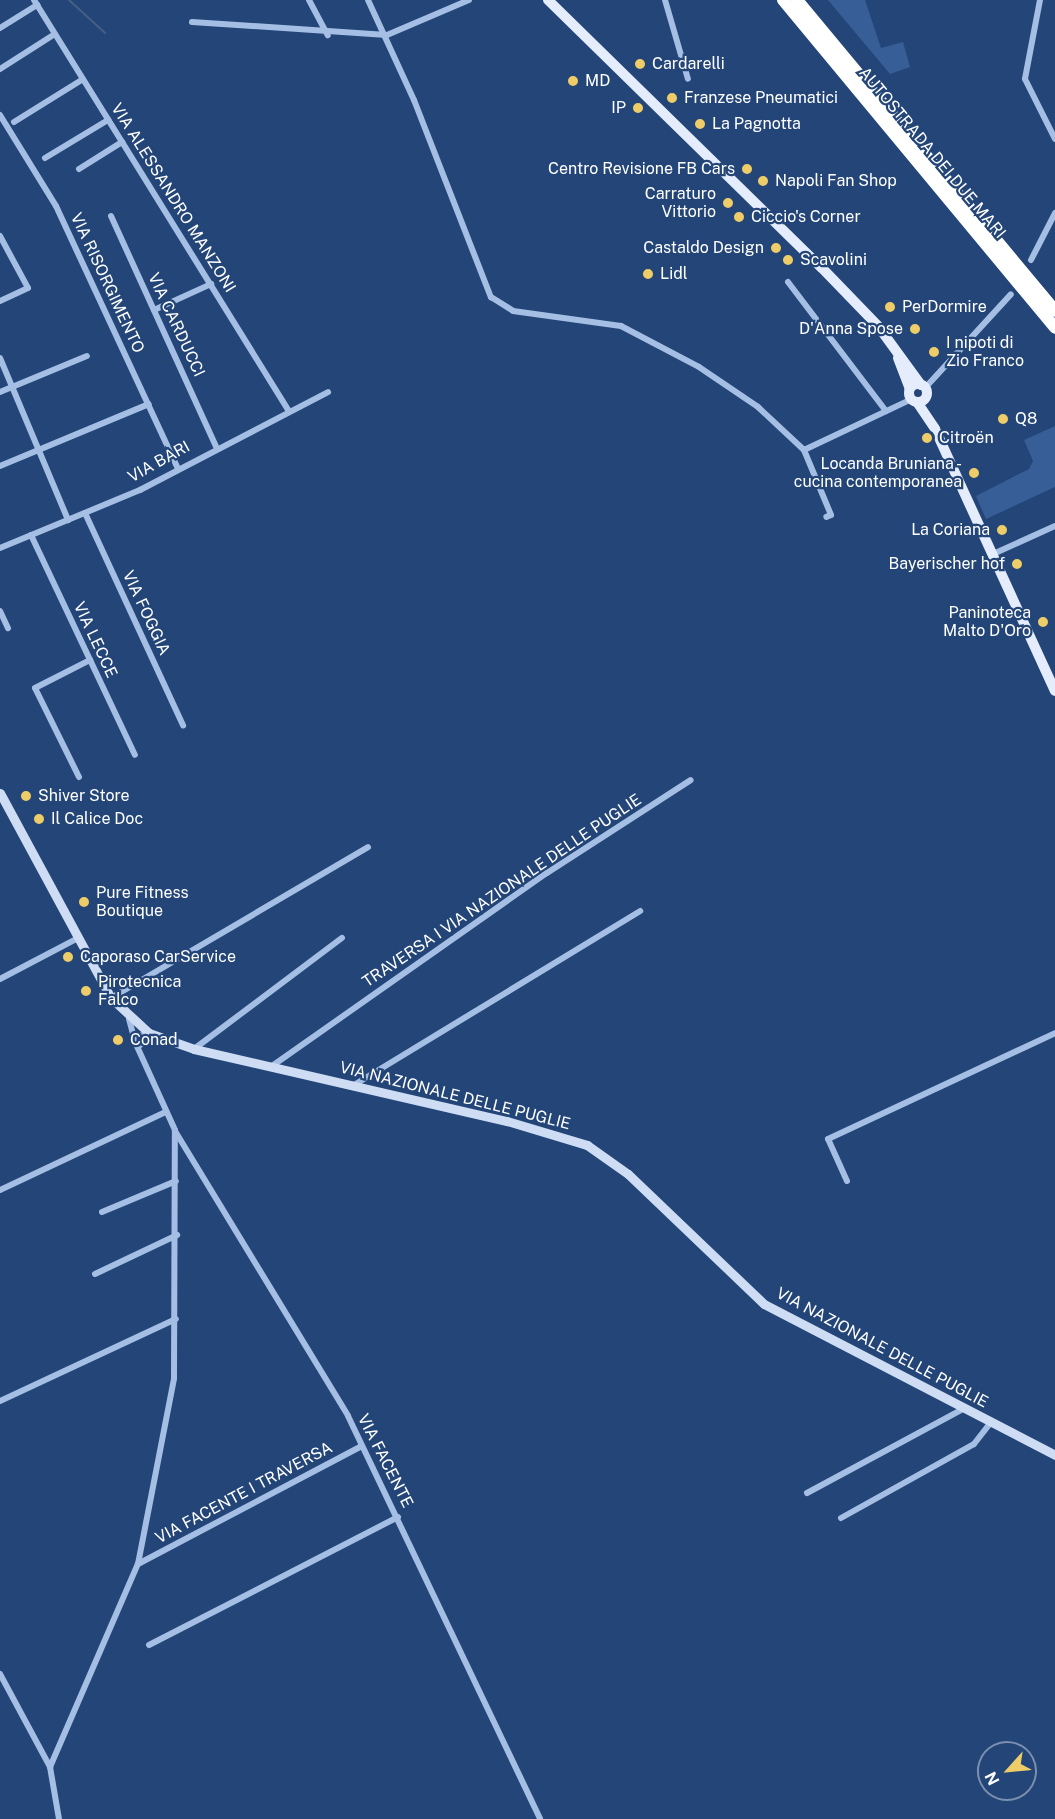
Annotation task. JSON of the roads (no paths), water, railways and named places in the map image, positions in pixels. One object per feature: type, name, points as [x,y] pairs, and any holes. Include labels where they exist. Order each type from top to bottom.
[{"type":"highway","name":"AUTOSTRADA DEI DUE MARI","points":[[783,0],[1055,328]]},
{"type":"highway","name":"AUTOSTRADA DEI DUE MARI","points":[[797,0],[1055,311]]},
{"type":"main road","points":[[548,1],[892,344],[919,393],[1055,691]]},
{"type":"main road","name":"VIA NAZIONALE DELLE PUGLIE","points":[[0,793],[111,998],[129,1019],[159,1038],[194,1049],[354,1085],[587,1145],[628,1174],[764,1304],[1055,1455]]},
{"type":"street","points":[[309,0],[328,35]]},
{"type":"street","points":[[368,0],[387,36],[491,297],[513,311],[621,326],[648,336],[758,407],[804,450],[831,515],[826,517]]},
{"type":"street","points":[[192,22],[237,21],[328,35],[387,36],[469,0]]},
{"type":"street","points":[[665,0],[688,79]]},
{"type":"street","points":[[1040,0],[1024,80],[1055,139]]},
{"type":"street","points":[[0,28],[36,3]]},
{"type":"street","name":"VIA ALESSANDRO MANZONI","points":[[36,3],[289,411]]},
{"type":"street","points":[[0,69],[56,34]]},
{"type":"street","points":[[14,122],[83,79]]},
{"type":"street","name":"VIA RISORGIMENTO","points":[[0,115],[56,206],[178,469]]},
{"type":"street","points":[[45,158],[108,120]]},
{"type":"street","points":[[79,169],[122,142]]},
{"type":"street","points":[[1031,260],[1055,213]]},
{"type":"street","name":"VIA CARDUCCI","points":[[111,216],[216,446]]},
{"type":"street","points":[[0,236],[28,288],[0,301]]},
{"type":"street","points":[[789,282],[886,411]]},
{"type":"street","points":[[154,310],[211,284]]},
{"type":"street","points":[[804,450],[919,393],[1011,294]]},
{"type":"street","points":[[0,392],[87,356]]},
{"type":"street","points":[[0,358],[68,520]]},
{"type":"street","name":"VIA BARI","points":[[0,548],[85,513],[178,469],[216,446],[328,392]]},
{"type":"street","points":[[0,466],[149,405]]},
{"type":"street","name":"VIA FOGGIA","points":[[85,513],[183,725]]},
{"type":"street","points":[[993,554],[1055,526]]},
{"type":"street","name":"VIA LECCE","points":[[31,535],[135,755]]},
{"type":"street","points":[[0,611],[8,628]]},
{"type":"street","points":[[80,777],[35,688],[90,660]]},
{"type":"street","name":"TRAVERSA I VIA NAZIONALE DELLE PUGLIE","points":[[272,1067],[547,873],[691,780]]},
{"type":"street","points":[[111,998],[368,847]]},
{"type":"street","points":[[354,1085],[640,910]]},
{"type":"street","points":[[0,979],[78,938]]},
{"type":"street","points":[[194,1049],[342,938]]},
{"type":"street","name":"VIA FACENTE","points":[[129,1019],[135,1041],[175,1130],[362,1446],[398,1517],[540,1819]]},
{"type":"street","points":[[847,1181],[828,1139],[1055,1033]]},
{"type":"street","points":[[135,1041],[143,1042],[159,1038]]},
{"type":"street","points":[[0,1190],[166,1112]]},
{"type":"street","points":[[50,1767],[138,1564],[161,1467],[174,1378],[177,1235],[175,1130]]},
{"type":"street","points":[[102,1212],[176,1181]]},
{"type":"street","points":[[95,1274],[177,1235]]},
{"type":"street","points":[[0,1401],[176,1319]]},
{"type":"street","points":[[807,1493],[965,1408]]},
{"type":"street","points":[[841,1518],[974,1444],[991,1422]]},
{"type":"street","name":"VIA FACENTE I TRAVERSA","points":[[138,1564],[362,1446]]},
{"type":"street","points":[[149,1645],[398,1517]]},
{"type":"street","points":[[0,1674],[50,1767],[59,1819]]},
{"type":"waterway","points":[[69,0],[105,33]]},
{"type":"place","name":"Cardarelli","points":[[640,64]]},
{"type":"place","name":"MD","points":[[573,81]]},
{"type":"place","name":"Franzese Pneumatici","points":[[672,98]]},
{"type":"place","name":"IP","points":[[638,108]]},
{"type":"place","name":"La Pagnotta","points":[[700,124]]},
{"type":"place","name":"Centro Revisione FB Cars","points":[[747,169]]},
{"type":"place","name":"Napoli Fan Shop","points":[[763,181]]},
{"type":"place","name":"Carraturo Vittorio","points":[[728,203]]},
{"type":"place","name":"Ciccio's Corner","points":[[739,217]]},
{"type":"place","name":"Castaldo Design","points":[[776,248]]},
{"type":"place","name":"Scavolini","points":[[788,260]]},
{"type":"place","name":"Lidl","points":[[648,274]]},
{"type":"place","name":"PerDormire","points":[[890,307]]},
{"type":"place","name":"D'Anna Spose","points":[[915,329]]},
{"type":"place","name":"I nipoti di Zio Franco","points":[[934,352]]},
{"type":"place","name":"Q8","points":[[1003,419]]},
{"type":"place","name":"Citroën","points":[[927,438]]},
{"type":"place","name":"Locanda Bruniana - cucina contemporanea","points":[[974,473]]},
{"type":"place","name":"La Coriana","points":[[1002,530]]},
{"type":"place","name":"Bayerischer hof","points":[[1017,564]]},
{"type":"place","name":"Paninoteca Malto D'Oro","points":[[1043,622]]},
{"type":"place","name":"Shiver Store","points":[[26,796]]},
{"type":"place","name":"Il Calice Doc","points":[[39,819]]},
{"type":"place","name":"Pure Fitness Boutique","points":[[84,902]]},
{"type":"place","name":"Caporaso CarService","points":[[68,957]]},
{"type":"place","name":"Pirotecnica Falco","points":[[86,991]]},
{"type":"place","name":"Conad","points":[[118,1040]]}]
